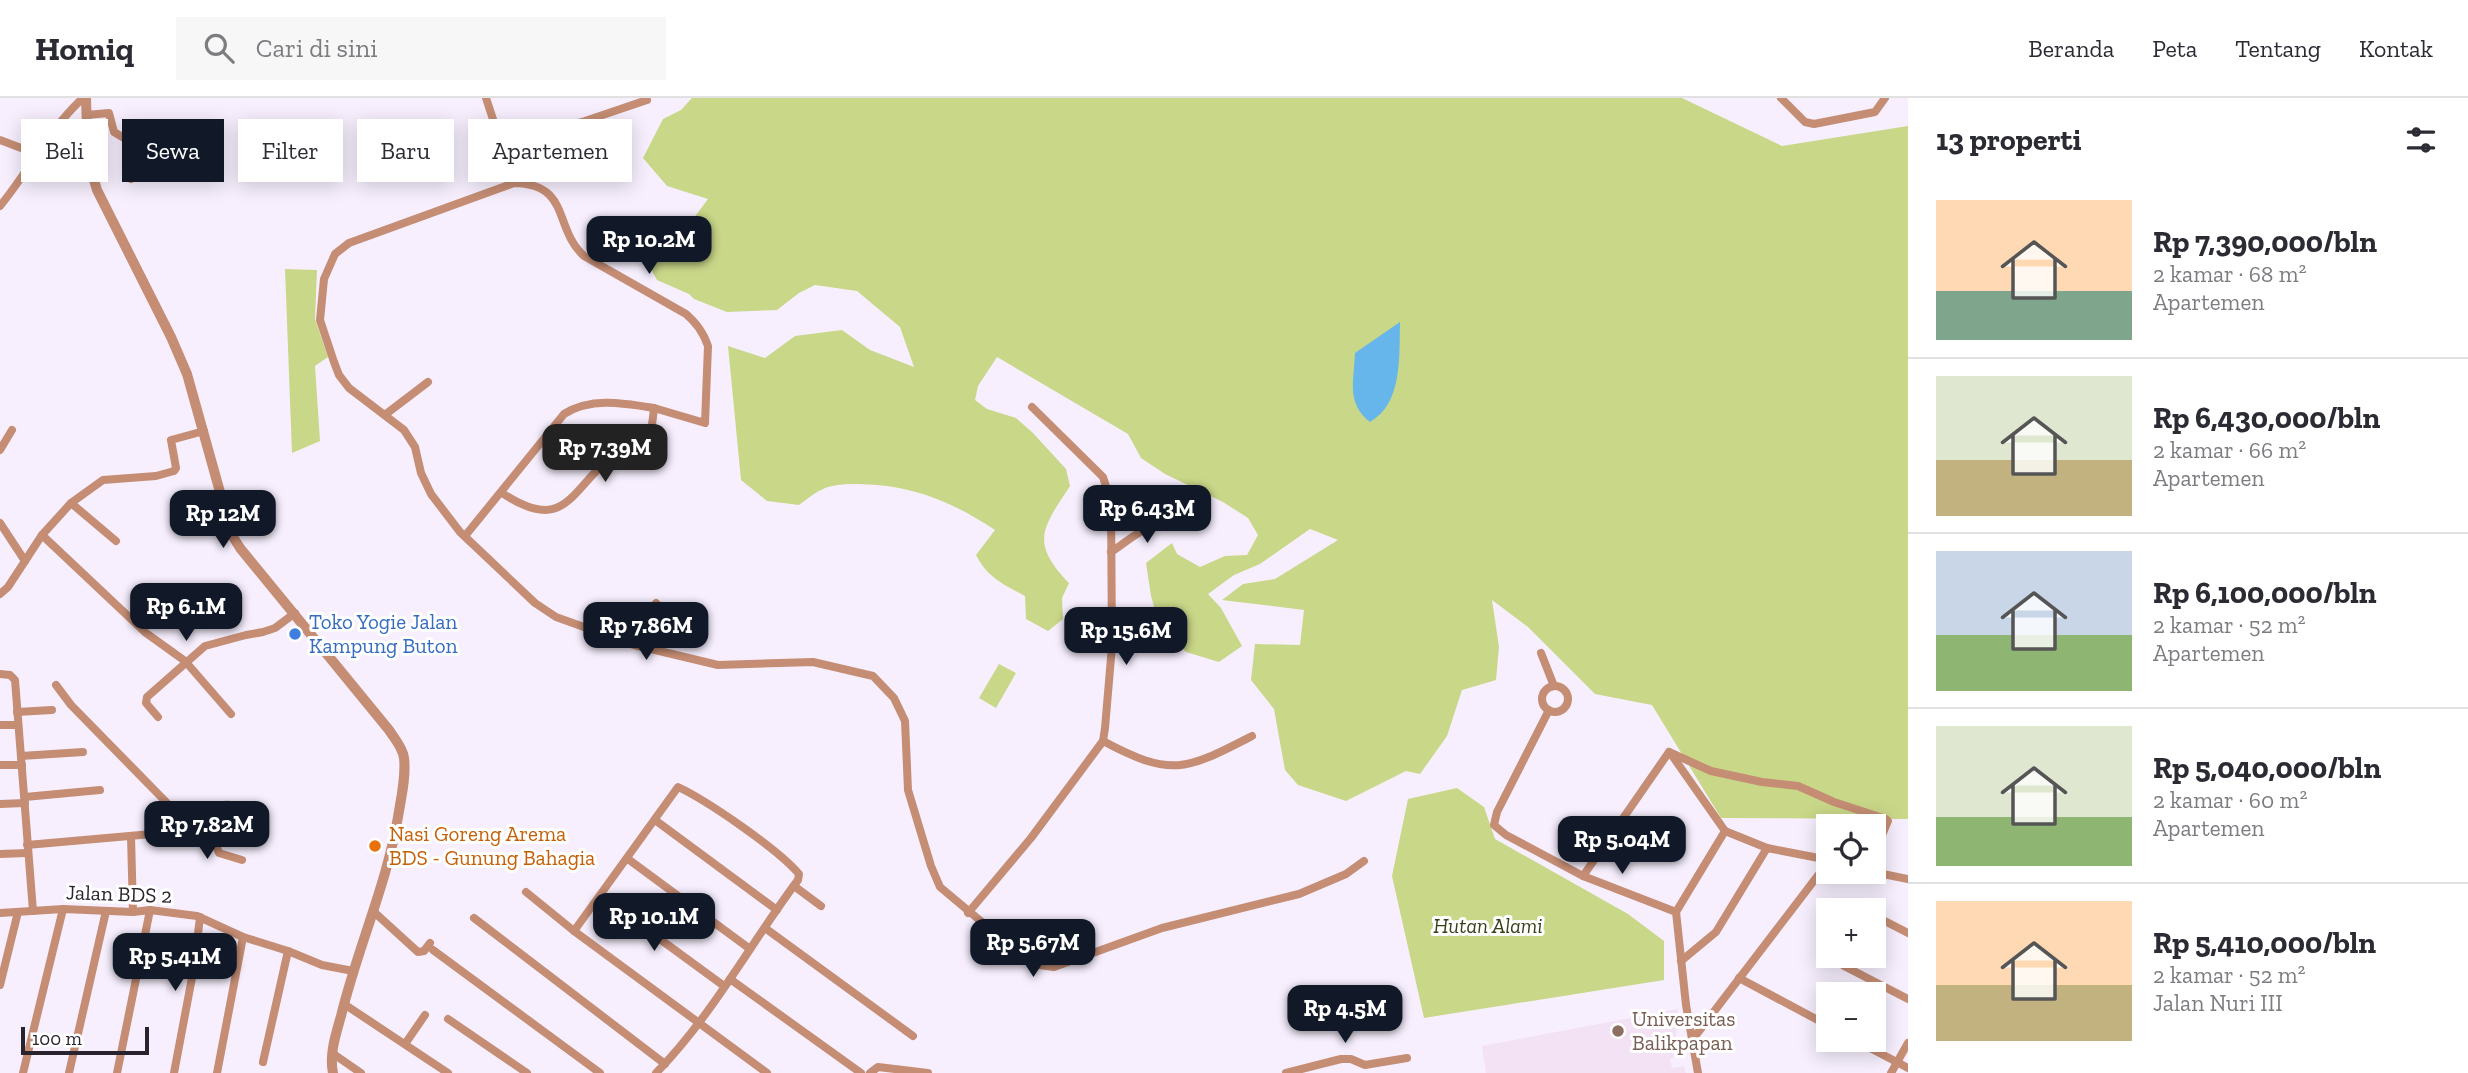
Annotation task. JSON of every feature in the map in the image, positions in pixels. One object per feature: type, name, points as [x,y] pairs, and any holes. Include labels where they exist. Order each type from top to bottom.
[{"type":"street","points":[[84,98],[91,172],[97,190],[187,374],[232,535],[389,730],[404,756],[404,784],[397,824],[374,912],[352,971],[332,1053],[333,1073]]},
{"type":"street","points":[[62,119],[84,98]]},
{"type":"street","points":[[486,98],[492,119]]},
{"type":"street","points":[[1781,98],[1805,122],[1814,124],[1875,112],[1885,98]]},
{"type":"street","points":[[591,119],[647,100]]},
{"type":"street","points":[[86,115],[109,113],[114,132],[122,137]]},
{"type":"street","points":[[0,140],[21,148]]},
{"type":"street","points":[[0,206],[21,179]]},
{"type":"street","points":[[465,536],[564,414],[574,407],[593,402],[654,408],[705,423],[708,346],[697,324],[686,314],[584,256],[574,244],[553,197],[529,184],[514,183],[349,243],[335,254],[324,278],[320,320],[339,375],[349,388],[404,430],[415,447],[430,495],[465,536],[535,603],[556,617],[648,648],[718,665],[813,662],[873,676],[894,698],[905,721],[908,790],[940,887],[1032,964],[1054,967],[1162,928],[1311,890],[1346,874],[1364,861]]},
{"type":"street","points":[[386,414],[428,382]]},
{"type":"street","points":[[968,912],[1031,838],[1103,741],[1112,660],[1111,502],[1103,477],[1032,407]]},
{"type":"street","points":[[502,493],[518,504],[538,510],[552,509],[566,503],[615,454],[645,444],[651,431],[654,408]]},
{"type":"street","points":[[0,450],[12,430]]},
{"type":"street","points":[[0,594],[8,587],[42,535],[71,503],[103,480],[156,476],[174,471],[176,468],[171,440],[204,431]]},
{"type":"street","points":[[71,503],[116,541]]},
{"type":"street","points":[[1111,552],[1153,524],[1165,522],[1181,525]]},
{"type":"street","points":[[0,523],[25,561]]},
{"type":"street","points":[[42,535],[146,633],[186,662],[230,714]]},
{"type":"street","points":[[648,648],[668,618],[656,603]]},
{"type":"street","points":[[158,717],[146,703],[147,697],[205,646],[275,628],[295,613]]},
{"type":"street","points":[[1541,653],[1554,686]]},
{"type":"street","points":[[0,674],[14,677],[33,911]]},
{"type":"street","points":[[56,685],[71,705],[169,805],[177,828]]},
{"type":"street","points":[[1554,686],[1565,690],[1568,701],[1561,710],[1549,710],[1544,704],[1546,689],[1554,686]]},
{"type":"street","points":[[17,712],[52,710]]},
{"type":"street","points":[[1549,710],[1497,812],[1494,825],[1506,835],[1583,876],[1676,912]]},
{"type":"street","points":[[0,725],[18,724]]},
{"type":"street","points":[[1103,741],[1132,756],[1159,765],[1184,767],[1210,758],[1252,736]]},
{"type":"street","points":[[0,765],[83,752]]},
{"type":"street","points":[[1583,876],[1669,752]]},
{"type":"street","points":[[1669,752],[1725,831],[1767,848],[1816,858]]},
{"type":"street","points":[[1669,752],[1711,771],[1798,786],[1870,814]]},
{"type":"street","points":[[575,931],[676,788],[738,825],[792,865],[799,874],[794,886],[700,1024],[656,1073]]},
{"type":"street","points":[[0,804],[100,790]]},
{"type":"street","points":[[242,860],[219,853],[207,822],[212,810],[226,803],[244,810]]},
{"type":"street","points":[[654,820],[776,910]]},
{"type":"street","points":[[0,853],[152,834],[207,822]]},
{"type":"street","points":[[1698,1073],[1686,1005],[1676,912],[1725,831]]},
{"type":"street","points":[[131,836],[133,912]]},
{"type":"street","points":[[1681,961],[1716,932],[1767,848]]},
{"type":"street","points":[[628,859],[750,949]]},
{"type":"street","points":[[1886,875],[1908,879]]},
{"type":"street","points":[[1693,1039],[1816,878]]},
{"type":"street","points":[[794,886],[821,906]]},
{"type":"street","points":[[526,892],[767,1073]]},
{"type":"street","points":[[601,896],[724,986]]},
{"type":"street","points":[[23,1073],[64,909]]},
{"type":"street","name":"Jalan BDS 2","points":[[0,913],[64,909],[133,912],[150,910],[200,917],[243,937],[322,964],[352,971]]},
{"type":"street","points":[[117,1073],[150,910]]},
{"type":"street","points":[[69,1073],[106,911]]},
{"type":"street","points":[[0,985],[18,912]]},
{"type":"street","points":[[374,912],[418,952],[432,947],[597,1072]]},
{"type":"street","points":[[174,1073],[194,967],[200,917]]},
{"type":"street","points":[[474,918],[665,1064]]},
{"type":"street","points":[[1886,922],[1908,933]]},
{"type":"street","points":[[765,928],[913,1036]]},
{"type":"street","points":[[217,1073],[243,937]]},
{"type":"street","points":[[263,1062],[288,951]]},
{"type":"street","points":[[1848,968],[1908,999]]},
{"type":"street","points":[[1739,978],[1816,1019]]},
{"type":"street","points":[[730,979],[861,1073]]},
{"type":"street","points":[[344,1004],[448,1073]]},
{"type":"street","points":[[405,1044],[425,1015]]},
{"type":"street","points":[[448,1019],[527,1073]]},
{"type":"street","points":[[1891,1073],[1908,1043]]},
{"type":"street","points":[[1877,1052],[1908,1068]]},
{"type":"street","points":[[332,1053],[361,1073]]},
{"type":"street","points":[[1288,1073],[1341,1059],[1351,1059],[1366,1069],[1406,1058]]},
{"type":"street","points":[[870,1073],[878,1067],[928,1073]]},
{"type":"shaded area","name":"Universitas Balikpapan","points":[[1678,1009],[1674,1057],[1670,1059],[1672,1068],[1684,1066],[1686,1073],[1486,1073],[1482,1046]]},
{"type":"green space","points":[[692,98],[1682,98],[1782,146],[1908,126],[1908,819],[1886,819],[1886,814],[1816,814],[1816,819],[1721,818],[1652,705],[1595,694],[1528,627],[1492,600],[1499,647],[1496,680],[1462,690],[1447,736],[1420,774],[1406,771],[1346,801],[1298,785],[1285,770],[1274,709],[1251,680],[1255,644],[1300,645],[1304,610],[1222,600],[1243,584],[1275,579],[1338,540],[1310,529],[1260,564],[1234,575],[1208,594],[1221,608],[1242,646],[1219,662],[1186,652],[1159,624],[1146,563],[1172,543],[1177,554],[1200,567],[1225,556],[1247,555],[1258,535],[1248,518],[1223,502],[1165,474],[1141,458],[1128,434],[997,357],[978,386],[975,400],[987,409],[1016,418],[1033,433],[1066,469],[1070,486],[1044,535],[1049,557],[1069,583],[1062,598],[1063,619],[1048,631],[1026,619],[1025,596],[1003,584],[980,563],[976,555],[995,530],[947,503],[914,491],[859,484],[825,488],[799,505],[767,501],[741,480],[728,346],[765,358],[795,336],[842,330],[870,350],[914,367],[900,327],[857,291],[815,285],[799,293],[777,310],[727,312],[657,280],[646,260],[663,239],[690,223],[708,199],[667,186],[643,158],[663,119],[681,110]]},
{"type":"green space","points":[[285,269],[317,270],[315,319],[328,357],[315,366],[320,441],[292,453]]},
{"type":"green space","points":[[999,664],[1016,673],[996,708],[979,698]]},
{"type":"green space","name":"Hutan Alami","points":[[1457,788],[1484,807],[1495,839],[1628,914],[1664,941],[1664,980],[1424,1018],[1392,876],[1408,799]]},
{"type":"water","points":[[1400,322],[1399,364],[1394,391],[1381,414],[1370,422],[1362,415],[1354,399],[1355,353]]},
{"type":"place","name":"Toko Yogie Jalan Kampung Buton","points":[[295,634]]},
{"type":"place","name":"Nasi Goreng Arema BDS - Gunung Bahagia","points":[[375,846]]},
{"type":"place","name":"Universitas Balikpapan","points":[[1618,1031]]}]
